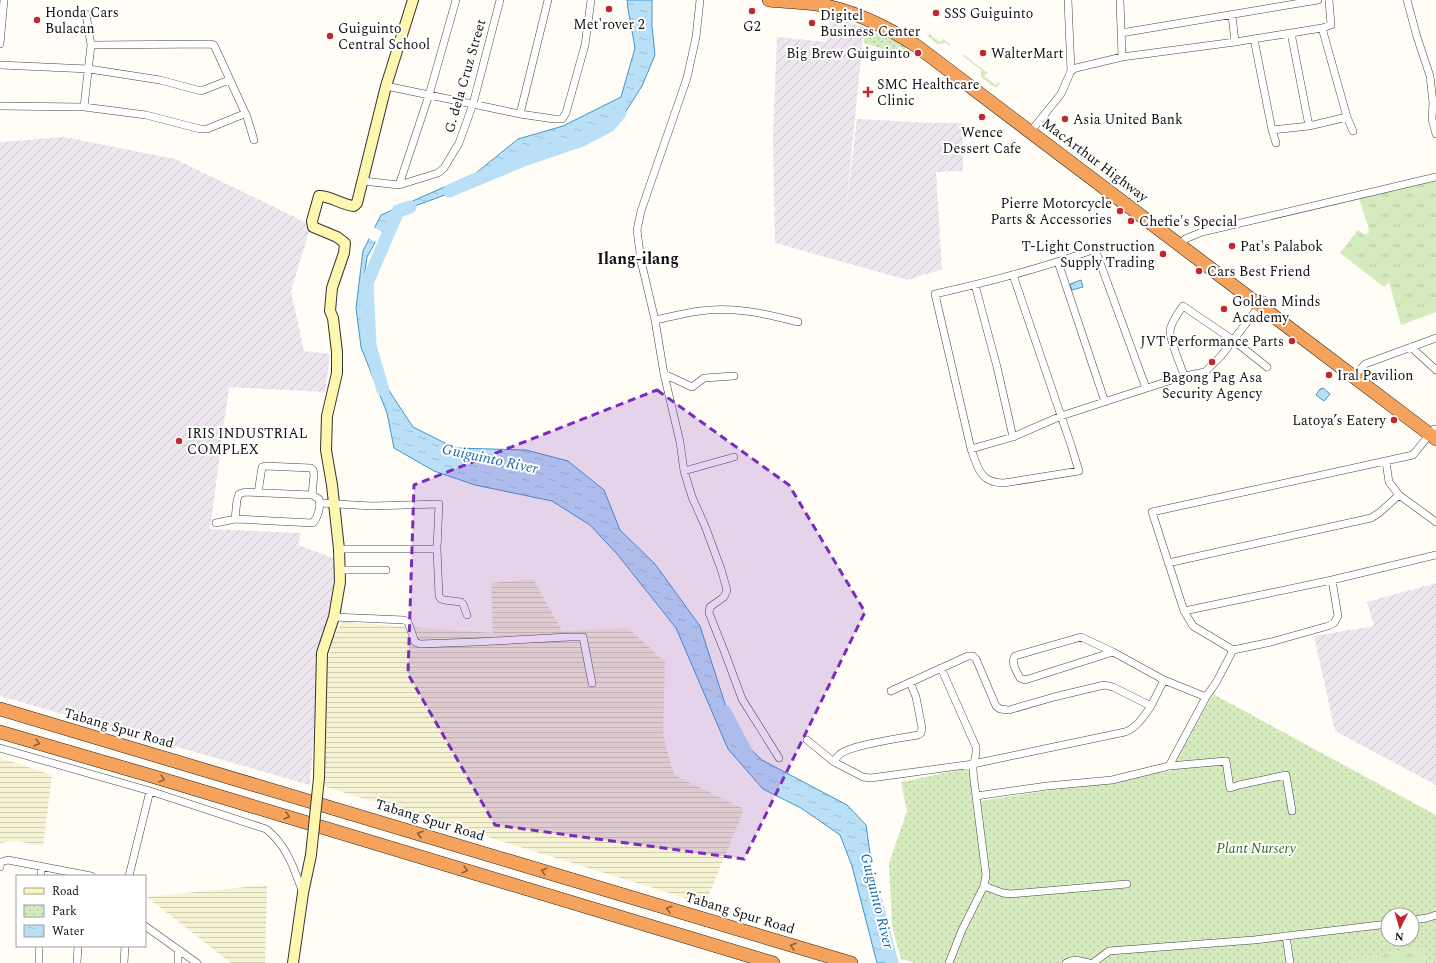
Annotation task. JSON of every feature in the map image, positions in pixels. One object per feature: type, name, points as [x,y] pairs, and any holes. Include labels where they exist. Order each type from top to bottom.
[{"type":"highway","name":"MacArthur Highway","points":[[769,0],[821,5],[880,25],[918,47],[1033,129]]},
{"type":"highway","name":"MacArthur Highway","points":[[830,0],[873,14],[908,32],[1033,129],[1434,433]]},
{"type":"highway","name":"Tabang Spur Road","points":[[0,709],[851,963]]},
{"type":"highway","points":[[0,732],[773,963]]},
{"type":"street","points":[[0,44],[4,0]]},
{"type":"street","points":[[293,963],[303,893],[311,855],[319,778],[322,653],[334,617],[340,582],[339,549],[326,450],[327,416],[337,374],[337,352],[333,318],[330,311],[332,288],[346,243],[337,237],[314,227],[312,221],[319,196],[325,196],[346,205],[354,206],[357,203],[386,86],[413,0]]},
{"type":"street","points":[[399,185],[428,95],[456,0]]},
{"type":"street","name":"G. dela Cruz Street","points":[[363,181],[399,185],[438,173],[444,168],[459,143],[473,104],[500,0]]},
{"type":"street","points":[[520,114],[548,0]]},
{"type":"street","points":[[386,86],[520,114],[562,119],[566,113],[586,45],[591,0]]},
{"type":"street","points":[[700,0],[696,37],[687,78],[661,151],[637,230],[641,261],[655,320],[664,374],[680,442],[684,471],[692,497],[705,526],[721,569],[726,590],[724,597],[710,607],[709,613],[742,699],[779,758]]},
{"type":"street","points":[[1033,129],[1061,94],[1071,71],[1068,0]]},
{"type":"street","points":[[1120,0],[1122,57]]},
{"type":"street","points":[[1121,33],[1318,0]]},
{"type":"street","points":[[1071,71],[1076,68],[1122,57],[1235,42],[1322,28],[1331,25],[1329,0]]},
{"type":"street","points":[[1407,0],[1430,76],[1433,103],[1432,119],[1436,134]]},
{"type":"street","points":[[84,107],[91,45],[86,14]]},
{"type":"street","points":[[1232,15],[1235,42]]},
{"type":"street","points":[[1322,28],[1347,117],[1353,131]]},
{"type":"street","points":[[1291,33],[1309,126]]},
{"type":"street","points":[[1254,39],[1272,130],[1276,143]]},
{"type":"street","points":[[91,45],[214,45],[244,114],[249,122],[254,140]]},
{"type":"street","points":[[0,65],[89,69],[160,80],[198,91],[229,80]]},
{"type":"street","points":[[0,106],[84,107],[146,115],[200,129],[207,129],[244,114]]},
{"type":"street","points":[[1272,130],[1309,126],[1347,117]]},
{"type":"street","points":[[1183,242],[1202,232],[1436,177]]},
{"type":"street","points":[[1013,275],[1079,471],[1004,483],[996,483],[984,478],[980,472],[971,448],[935,294],[1013,275],[1058,262],[1095,249],[1146,388]]},
{"type":"street","points":[[1058,262],[1105,402]]},
{"type":"street","points":[[975,285],[997,367],[1013,437]]},
{"type":"street","points":[[971,448],[1013,437],[1061,416],[1146,388],[1184,376],[1205,372],[1221,356],[1262,303]]},
{"type":"street","points":[[1184,376],[1170,331],[1172,322],[1183,306],[1233,340],[1267,367]]},
{"type":"street","points":[[655,320],[702,310],[732,310],[758,312],[798,322]]},
{"type":"street","points":[[1357,374],[1365,364],[1436,338]]},
{"type":"street","points":[[1411,347],[1436,370]]},
{"type":"street","points":[[664,374],[692,387],[704,378],[734,376]]},
{"type":"street","points":[[1332,580],[1338,616],[1334,623],[1271,642],[1234,650],[1193,626],[1184,611],[1152,512],[1413,456],[1434,433]]},
{"type":"street","points":[[684,471],[734,457]]},
{"type":"street","points":[[1386,462],[1389,482],[1399,495],[1436,522]]},
{"type":"street","points":[[258,492],[262,467],[265,466],[311,468],[314,470],[312,494]]},
{"type":"street","points":[[216,523],[235,519],[313,523],[317,518],[320,503],[319,499],[312,494],[245,492],[239,494],[235,519]]},
{"type":"street","points":[[1168,563],[1371,518],[1379,513],[1399,495]]},
{"type":"street","points":[[320,503],[372,506],[438,504],[437,549],[439,596],[441,600],[461,602],[467,616]]},
{"type":"street","points":[[339,549],[437,549]]},
{"type":"street","points":[[1184,611],[1332,580],[1436,555]]},
{"type":"street","points":[[339,570],[386,570]]},
{"type":"street","points":[[334,617],[404,620],[408,622],[415,642],[420,644],[583,637],[592,683]]},
{"type":"street","points":[[1113,652],[1024,680],[1020,678],[1013,662],[1013,658],[1015,656],[1081,637],[1113,652],[1164,680],[1206,697]]},
{"type":"street","points":[[1169,766],[1206,697],[1217,681],[1234,650]]},
{"type":"street","points":[[891,691],[968,656],[973,656],[976,659],[996,706],[1004,710],[1009,710],[1104,685],[1113,687],[1151,706]]},
{"type":"street","points":[[941,668],[976,748],[974,779],[986,870],[984,886],[962,930],[949,963]]},
{"type":"street","points":[[807,740],[834,762],[863,777],[871,778],[974,764],[1131,730],[1151,706],[1164,680]]},
{"type":"street","points":[[834,762],[844,751],[861,746],[918,735],[921,732],[922,728],[916,697],[910,682]]},
{"type":"street","points":[[0,748],[150,791],[266,828],[278,839],[288,854],[303,893]]},
{"type":"street","points":[[976,796],[1047,786],[1112,780],[1169,766],[1226,761],[1230,788],[1286,775],[1292,811]]},
{"type":"street","points":[[129,875],[150,791]]},
{"type":"street","points":[[1,865],[8,860],[81,875]]},
{"type":"street","points":[[41,867],[41,875]]},
{"type":"street","points":[[984,886],[1010,894],[1127,884]]},
{"type":"street","points":[[1420,919],[1436,915]]},
{"type":"street","points":[[1093,963],[1109,952],[1254,940],[1380,925]]},
{"type":"street","points":[[146,927],[197,963]]},
{"type":"street","points":[[1286,936],[1290,963]]},
{"type":"street","points":[[39,947],[39,963]]},
{"type":"street","points":[[77,963],[78,947]]},
{"type":"street","points":[[124,963],[125,947]]},
{"type":"street","points":[[178,950],[178,963]]},
{"type":"street","points":[[1066,963],[1071,960],[1088,963]]},
{"type":"highlighted area","points":[[657,390],[789,485],[865,612],[744,859],[495,825],[408,674],[414,485]]},
{"type":"shaded area","points":[[830,15],[864,28],[845,217],[857,119],[962,123],[963,171],[936,172],[942,269],[908,280],[775,243],[773,138],[777,37],[827,42]]},
{"type":"shaded area","points":[[64,137],[175,159],[311,225],[291,291],[304,351],[330,354],[325,392],[229,387],[210,529],[301,533],[298,545],[336,559],[334,613],[320,651],[310,785],[0,696],[0,142]]},
{"type":"shaded area","points":[[533,579],[562,631],[628,628],[665,662],[663,735],[674,775],[744,809],[705,904],[316,784],[326,665],[333,639],[342,622],[493,633],[491,583]]},
{"type":"shaded area","points":[[1436,583],[1436,785],[1335,731],[1314,636],[1374,626],[1367,602]]},
{"type":"shaded area","points":[[0,758],[52,775],[43,846],[16,841],[0,843]]},
{"type":"shaded area","points":[[267,885],[265,963],[231,963],[147,897]]},
{"type":"green space","points":[[865,28],[906,47],[902,55],[864,43]]},
{"type":"green space","points":[[931,32],[930,35],[940,42],[943,39],[950,44],[949,46],[946,43],[937,44],[928,36]]},
{"type":"green space","points":[[963,54],[988,72],[984,76],[996,85],[998,82],[1000,83],[996,88],[981,77],[981,70],[962,55]]},
{"type":"green space","points":[[1436,178],[1436,312],[1401,325],[1389,282],[1384,287],[1340,253],[1358,230],[1364,235],[1369,233],[1358,195]]},
{"type":"green space","name":"Plant Nursery","points":[[1213,694],[1436,815],[1436,963],[1426,963],[1423,946],[1420,947],[1420,907],[1380,907],[1380,947],[1418,947],[1342,963],[915,963],[901,959],[892,926],[889,863],[907,811],[901,782],[969,768],[974,802],[1171,771]]},
{"type":"green space","points":[[1423,946],[1426,963],[1342,963],[1420,947]]},
{"type":"water","points":[[627,0],[652,0],[652,26],[655,55],[642,86],[619,122],[540,152],[501,163],[453,192],[401,211],[380,234],[367,257],[362,291],[378,374],[413,427],[455,448],[526,450],[568,461],[604,490],[620,530],[655,564],[700,626],[735,735],[762,760],[847,805],[866,825],[883,931],[891,963],[877,963],[852,866],[840,835],[801,808],[763,789],[728,749],[676,628],[617,554],[590,525],[552,501],[475,485],[434,471],[394,448],[387,413],[361,347],[356,308],[363,251],[381,215],[476,173],[518,139],[563,126],[621,97],[635,48]]},
{"type":"water","points":[[1081,280],[1083,287],[1072,290],[1070,284]]},
{"type":"water","points":[[1323,388],[1330,394],[1324,401],[1316,395],[1320,389]]},
{"type":"pier","points":[[373,227],[384,233],[377,243],[368,238]]},
{"type":"waterway","name":"Guiguinto River","points":[[449,191],[526,159],[582,140],[609,126],[620,113]]},
{"type":"waterway","name":"Guiguinto River","points":[[383,390],[370,346],[367,283],[398,211],[410,207]]},
{"type":"waterway","name":"Guiguinto River","points":[[725,712],[746,752]]},
{"type":"waterway","name":"Guiguinto River","points":[[876,901],[892,963]]},
{"type":"place","name":"Met'rover 2","points":[[609,9]]},
{"type":"place","name":"G2","points":[[752,11]]},
{"type":"place","name":"SSS Guiguinto","points":[[936,13]]},
{"type":"place","name":"Honda Cars Bulacan","points":[[37,20]]},
{"type":"place","name":"Digitel Business Center","points":[[812,23]]},
{"type":"place","name":"Guiguinto Central School","points":[[330,36]]},
{"type":"place","name":"Big Brew Guiguinto","points":[[918,53]]},
{"type":"place","name":"WalterMart","points":[[983,53]]},
{"type":"place","name":"SMC Healthcare Clinic","points":[[868,92]]},
{"type":"place","name":"Wence Dessert Cafe","points":[[982,117]]},
{"type":"place","name":"Asia United Bank","points":[[1065,119]]},
{"type":"place","name":"Pierre Motorcycle Parts & Accessories","points":[[1120,211]]},
{"type":"place","name":"Chefie's Special","points":[[1131,221]]},
{"type":"place","name":"Pat's Palabok","points":[[1232,246]]},
{"type":"place","name":"T-Light Construction Supply Trading","points":[[1163,254]]},
{"type":"place","name":"Cars Best Friend","points":[[1199,271]]},
{"type":"place","name":"Golden Minds Academy","points":[[1224,309]]},
{"type":"place","name":"JVT Performance Parts","points":[[1292,341]]},
{"type":"place","name":"Bagong Pag Asa Security Agency","points":[[1212,362]]},
{"type":"place","name":"Iral Pavilion","points":[[1329,375]]},
{"type":"place","name":"Latoya’s Eatery","points":[[1394,420]]},
{"type":"place","name":"IRIS INDUSTRIAL COMPLEX","points":[[179,441]]},
{"type":"district","name":"Ilang-ilang","points":[[638,259]]}]
